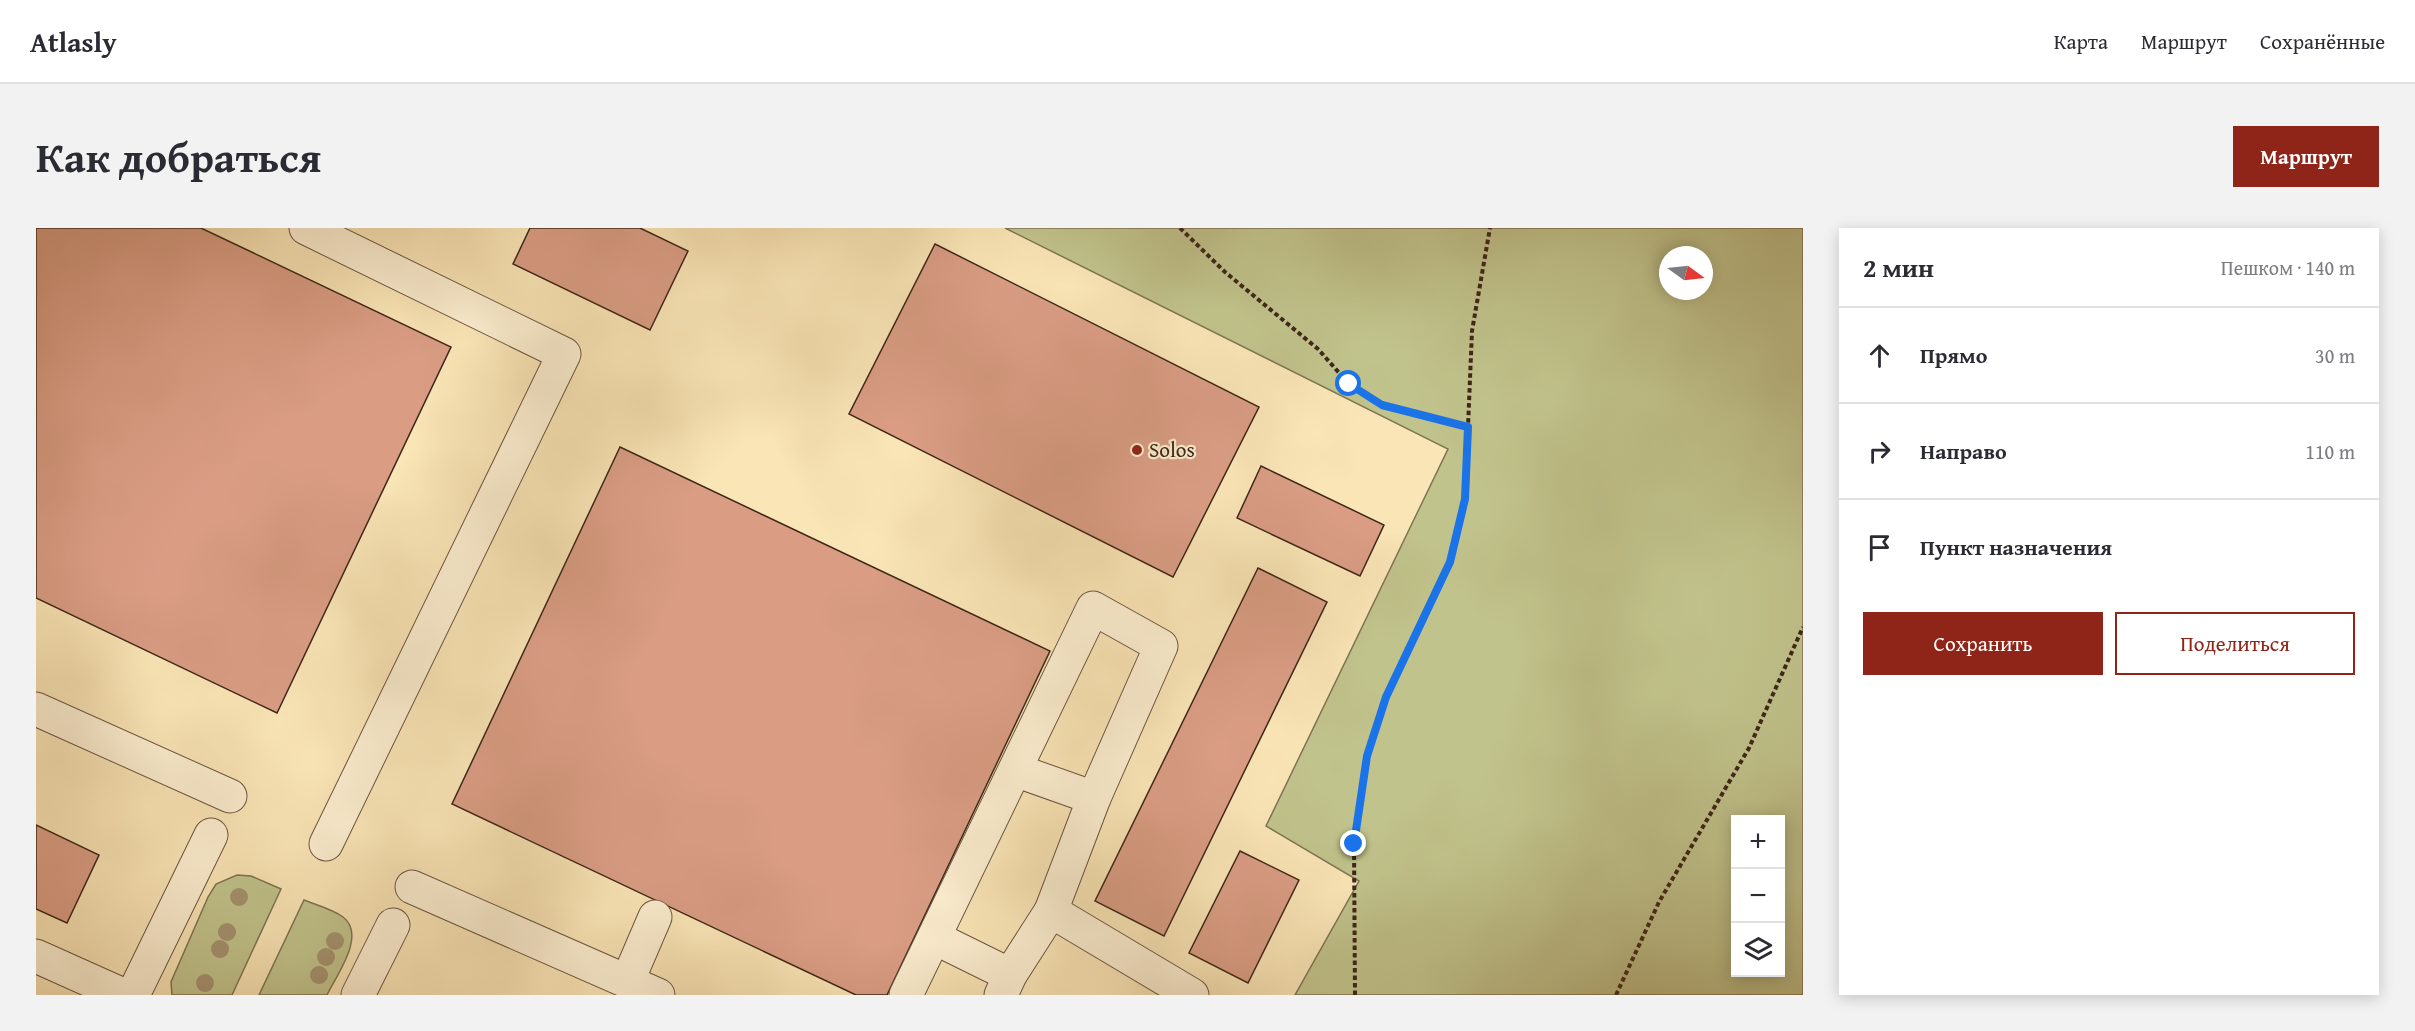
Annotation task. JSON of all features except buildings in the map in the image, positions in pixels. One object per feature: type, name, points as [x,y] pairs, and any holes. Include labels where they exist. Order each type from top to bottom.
[{"type":"lane","points":[[306,228],[564,354],[327,844]]},
{"type":"lane","points":[[906,995],[1093,608],[1161,646],[1094,798],[1051,911],[1005,985],[935,938]]},
{"type":"lane","points":[[36,709],[230,796]]},
{"type":"lane","points":[[1016,770],[1094,798]]},
{"type":"lane","points":[[133,995],[211,835]]},
{"type":"lane","points":[[412,887],[658,995]]},
{"type":"lane","points":[[1051,911],[1192,995]]},
{"type":"lane","points":[[628,980],[655,917]]},
{"type":"lane","points":[[358,995],[393,925]]},
{"type":"lane","points":[[36,956],[123,995]]},
{"type":"path","points":[[1180,228],[1225,272],[1318,349],[1349,384],[1382,405],[1468,427]]},
{"type":"path","points":[[1355,995],[1354,844],[1367,756],[1386,697],[1450,562],[1465,499],[1472,331],[1490,228]]},
{"type":"path","points":[[1616,995],[1659,902],[1749,748],[1803,627]]},
{"type":"green space","points":[[1005,228],[1803,228],[1803,995],[1295,995],[1359,881],[1266,826],[1448,449]]},
{"type":"green space","points":[[237,875],[251,876],[281,889],[232,995],[172,995],[171,982],[208,897],[216,884]]},
{"type":"green space","points":[[304,900],[339,914],[350,925],[351,945],[342,967],[327,995],[259,995]]},
{"type":"place","name":"Solos","points":[[1137,450]]},
{"type":"route","points":[[1349,384],[1382,405],[1468,427],[1465,499],[1450,562],[1386,697],[1367,756],[1354,844]]}]
